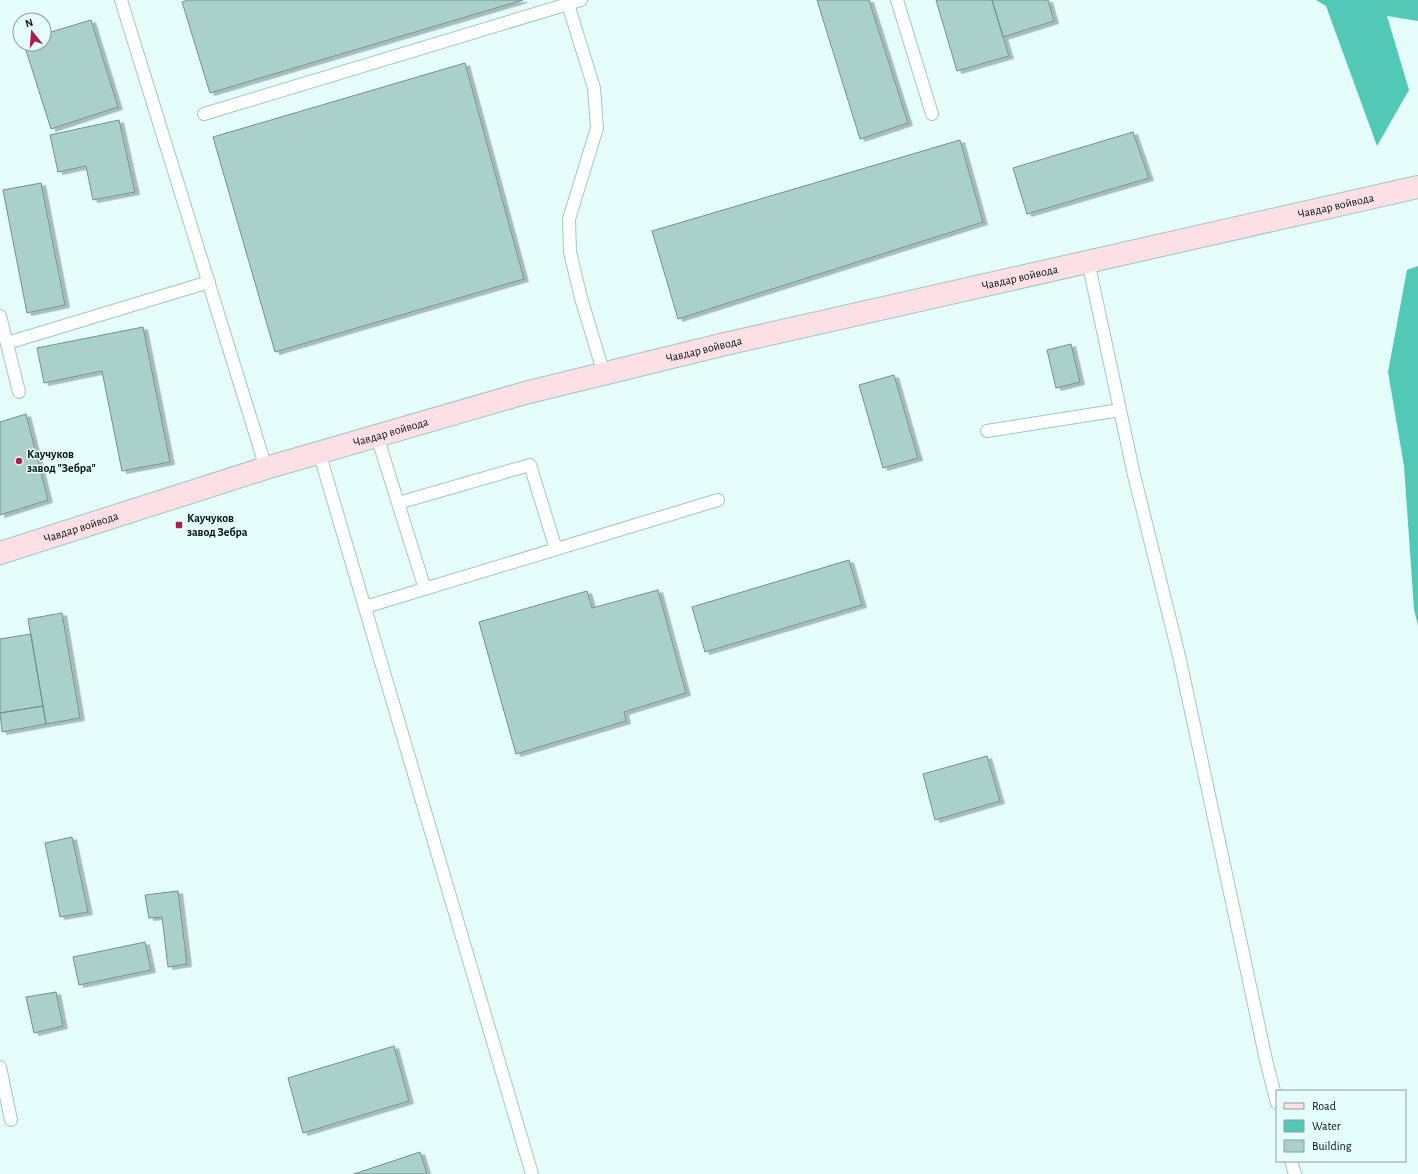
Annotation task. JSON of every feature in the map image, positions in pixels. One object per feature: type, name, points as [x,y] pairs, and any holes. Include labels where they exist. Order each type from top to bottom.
[{"type":"street","name":"Чавдар войвода","points":[[0,552],[266,468],[524,393],[725,344],[1418,187]]},
{"type":"lane","points":[[121,0],[266,468]]},
{"type":"lane","points":[[204,114],[581,0]]},
{"type":"lane","points":[[897,0],[932,114]]},
{"type":"lane","points":[[568,4],[594,88],[597,128],[569,219],[570,252],[581,298],[604,374]]},
{"type":"lane","points":[[1088,261],[1134,475],[1180,660],[1266,1060],[1276,1099]]},
{"type":"lane","points":[[7,343],[209,282]]},
{"type":"lane","points":[[0,316],[20,392]]},
{"type":"lane","points":[[987,431],[1120,410]]},
{"type":"lane","points":[[378,436],[425,589]]},
{"type":"lane","points":[[319,452],[532,1174]]},
{"type":"lane","points":[[398,503],[530,465],[556,549]]},
{"type":"lane","points":[[365,607],[718,500]]},
{"type":"lane","points":[[0,1066],[11,1120]]},
{"type":"lane","points":[[1291,1162],[1295,1174]]},
{"type":"water","points":[[1316,0],[1418,0],[1418,21],[1387,16],[1409,90],[1377,146],[1326,6]]},
{"type":"water","points":[[1418,266],[1418,626],[1414,609],[1404,466],[1388,372],[1407,270]]},
{"type":"building","points":[[188,0],[523,0],[210,93],[182,2]]},
{"type":"building","points":[[817,0],[869,0],[908,123],[860,139]]},
{"type":"building","points":[[936,0],[992,0],[1009,56],[957,71]]},
{"type":"building","points":[[992,0],[1048,0],[1054,21],[1003,37]]},
{"type":"building","points":[[91,20],[118,107],[51,129],[27,52],[52,52],[52,32]]},
{"type":"building","points":[[465,63],[524,279],[275,352],[213,137]]},
{"type":"building","points":[[119,120],[135,192],[93,200],[86,166],[58,172],[50,135]]},
{"type":"building","points":[[1133,132],[1149,178],[1027,214],[1013,168]]},
{"type":"building","points":[[960,140],[983,222],[678,319],[652,231]]},
{"type":"building","points":[[41,183],[65,305],[27,313],[3,190]]},
{"type":"building","points":[[143,327],[170,462],[122,471],[102,371],[44,383],[37,348]]},
{"type":"building","points":[[1071,344],[1080,382],[1056,388],[1047,350]]},
{"type":"building","points":[[894,375],[918,458],[883,468],[859,385]]},
{"type":"building","name":"Каучуков завод \"Зебра\"","points":[[26,414],[48,500],[0,515],[0,422]]},
{"type":"building","points":[[849,560],[862,605],[705,652],[692,607]]},
{"type":"building","points":[[658,590],[686,693],[624,712],[626,721],[516,754],[479,622],[587,591],[592,608]]},
{"type":"building","points":[[62,613],[80,718],[46,724],[28,619]]},
{"type":"building","points":[[31,634],[43,706],[0,713],[0,639]]},
{"type":"building","points":[[43,706],[46,724],[2,732],[0,713]]},
{"type":"building","points":[[987,756],[1000,801],[935,820],[923,774]]},
{"type":"building","points":[[72,837],[88,912],[60,917],[45,843]]},
{"type":"building","points":[[178,891],[187,964],[168,967],[162,917],[149,918],[145,895]]},
{"type":"building","points":[[145,942],[151,970],[79,985],[73,957]]},
{"type":"building","points":[[56,992],[63,1026],[34,1033],[26,997]]},
{"type":"building","points":[[394,1046],[409,1101],[303,1133],[288,1078]]},
{"type":"building","points":[[420,1152],[427,1174],[354,1174]]},
{"type":"place","name":"Каучуков завод \"Зебра\"","points":[[19,461]]},
{"type":"place","name":"Каучуков завод Зебра","points":[[179,525]]}]
